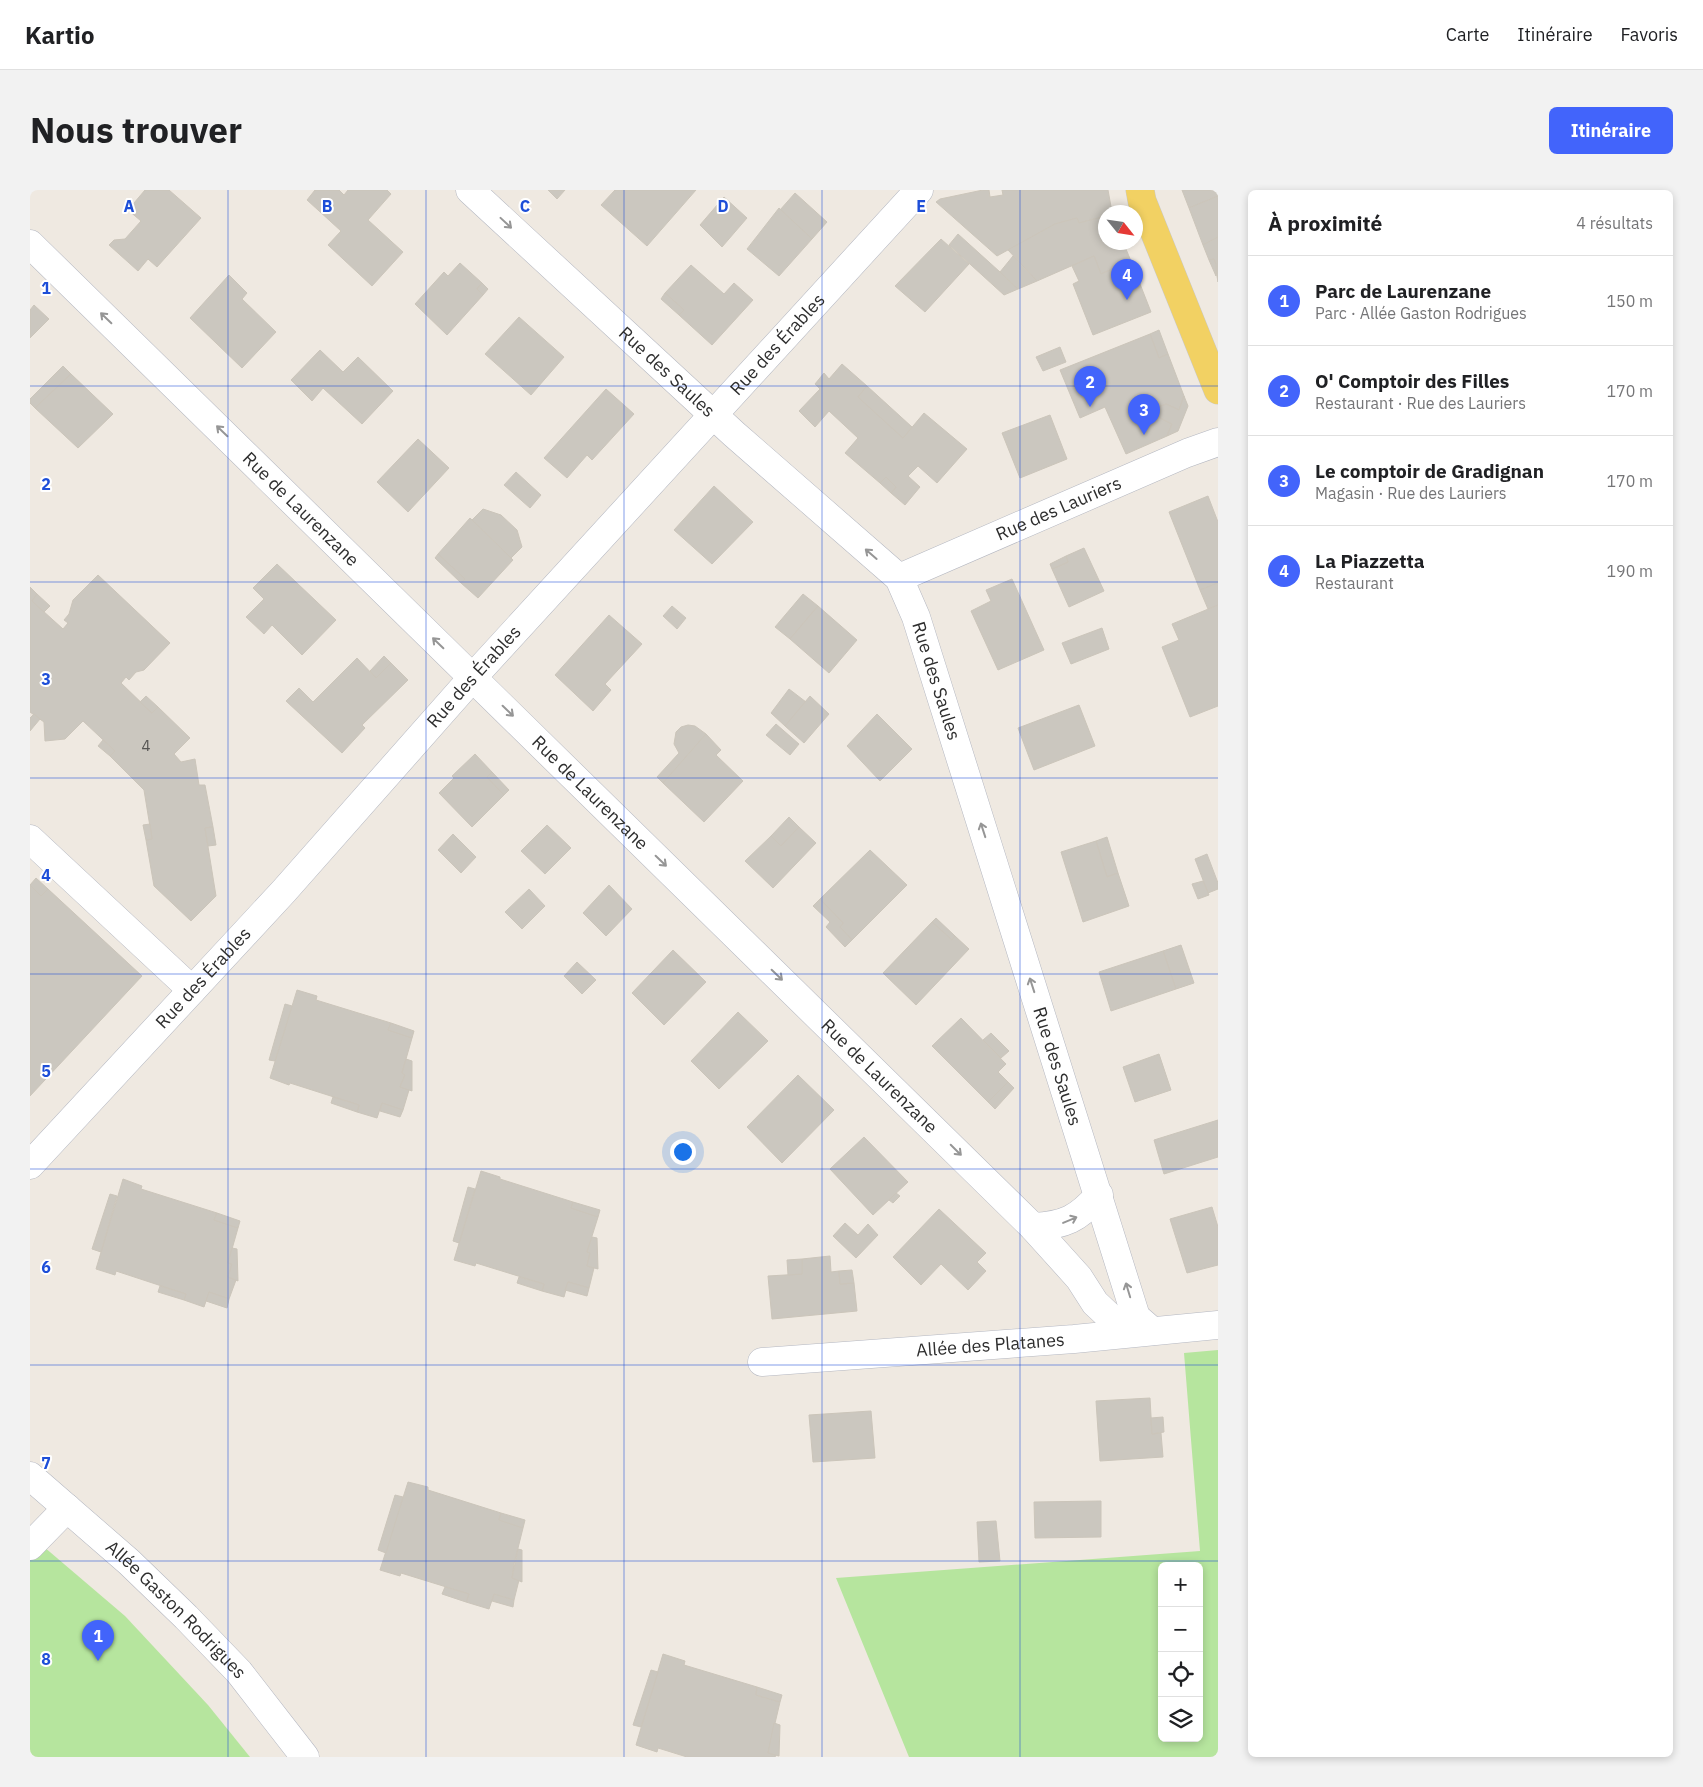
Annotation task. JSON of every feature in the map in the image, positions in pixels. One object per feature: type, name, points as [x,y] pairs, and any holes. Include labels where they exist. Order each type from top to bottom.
[{"type":"main road","points":[[1140,190],[1142,201],[1218,390]]},
{"type":"street","name":"Rue des Saules","points":[[470,190],[713,415],[899,578],[916,617],[1136,1317],[1152,1331]]},
{"type":"street","name":"Rue des Érables","points":[[30,1165],[284,891],[473,677],[919,190]]},
{"type":"street","name":"Rue de Laurenzane","points":[[30,244],[1033,1227],[1079,1278],[1095,1303],[1111,1318],[1152,1331]]},
{"type":"street","name":"Rue des Lauriers","points":[[899,578],[1187,453],[1218,442]]},
{"type":"street","points":[[30,839],[192,990]]},
{"type":"street","points":[[1033,1227],[1054,1226],[1076,1218],[1099,1195]]},
{"type":"street","name":"Allée des Platanes","points":[[762,1362],[1218,1325]]},
{"type":"street","name":"Allée Gaston Rodrigues","points":[[30,1476],[129,1562],[239,1672],[305,1757]]},
{"type":"street","points":[[30,1546],[67,1508]]},
{"type":"green space","points":[[1218,1350],[1218,1757],[909,1757],[836,1578],[1200,1551],[1184,1353]]},
{"type":"green space","points":[[30,1535],[125,1616],[208,1705],[250,1757],[30,1757]]},
{"type":"building","points":[[145,190],[169,190],[201,218],[157,267],[148,259],[138,271],[109,245],[114,240],[125,239],[141,221],[128,210]]},
{"type":"building","points":[[315,190],[339,190],[344,195],[348,190],[387,190],[391,194],[368,220],[403,252],[372,286],[328,245],[341,231],[307,200]]},
{"type":"building","points":[[548,190],[565,190],[557,199]]},
{"type":"building","points":[[615,190],[696,190],[647,246],[601,205]]},
{"type":"building","points":[[983,190],[989,190],[990,197],[1003,195],[1002,190],[1108,190],[1111,205],[1098,205],[1098,218],[1079,223],[1077,218],[1055,224],[997,256],[936,202],[940,199]]},
{"type":"building","points":[[1182,190],[1218,190],[1218,196],[1189,208]]},
{"type":"building","points":[[795,193],[827,222],[812,239],[780,210]]},
{"type":"building","points":[[1218,196],[1218,237],[1203,245],[1189,208]]},
{"type":"building","points":[[724,197],[747,218],[722,247],[700,225]]},
{"type":"building","points":[[779,208],[812,239],[779,276],[747,249]]},
{"type":"building","points":[[1077,218],[1079,223],[1098,218],[1098,250],[1126,250],[1131,261],[1101,274],[1094,256],[1037,281],[1008,250],[1055,224]]},
{"type":"building","points":[[958,234],[1018,289],[1004,295],[949,245]]},
{"type":"building","points":[[1218,237],[1218,282],[1214,259],[1209,260],[1203,245]]},
{"type":"building","points":[[941,239],[969,264],[925,312],[895,286]]},
{"type":"building","points":[[1013,256],[1037,281],[1018,289],[1000,272]]},
{"type":"building","points":[[1094,256],[1101,274],[1131,261],[1151,312],[1093,335],[1073,284],[1079,281],[1072,266]]},
{"type":"building","points":[[1214,259],[1216,264],[1216,276],[1209,260]]},
{"type":"building","points":[[460,263],[482,283],[477,289],[483,295],[447,335],[415,304],[444,272],[448,276]]},
{"type":"building","points":[[691,265],[724,294],[734,283],[753,300],[712,345],[679,315],[684,310],[665,293]]},
{"type":"building","points":[[229,275],[247,293],[242,299],[276,332],[242,368],[190,318]]},
{"type":"building","points":[[482,283],[488,289],[483,295],[477,289]]},
{"type":"building","points":[[665,293],[684,310],[679,315],[661,299]]},
{"type":"building","points":[[34,305],[49,319],[30,338],[30,310]]},
{"type":"building","points":[[519,317],[564,357],[531,395],[485,354]]},
{"type":"building","points":[[1159,330],[1168,354],[1159,358],[1150,334]]},
{"type":"building","points":[[1150,334],[1159,358],[1168,354],[1184,396],[1179,410],[1166,404],[1156,408],[1160,418],[1172,424],[1167,436],[1126,454],[1105,407],[1080,418],[1060,370]]},
{"type":"building","points":[[1060,347],[1066,362],[1043,371],[1036,357]]},
{"type":"building","points":[[320,350],[343,372],[358,357],[393,391],[362,424],[323,388],[312,401],[291,380]]},
{"type":"building","points":[[842,364],[867,386],[858,397],[903,438],[924,413],[967,449],[937,483],[918,466],[908,476],[920,487],[905,505],[891,493],[896,487],[886,477],[880,483],[845,453],[858,438],[829,411],[815,427],[799,411],[820,389],[815,384],[824,373],[829,379]]},
{"type":"building","points":[[63,366],[71,374],[35,408],[30,403],[30,399]]},
{"type":"building","points":[[71,374],[113,414],[78,448],[35,408]]},
{"type":"building","points":[[867,386],[912,427],[903,438],[858,397]]},
{"type":"building","points":[[606,389],[634,414],[592,460],[587,455],[567,478],[544,458]]},
{"type":"building","points":[[1184,396],[1188,406],[1178,431],[1167,436],[1172,424],[1160,418],[1156,408],[1166,404],[1179,410]]},
{"type":"building","points":[[1050,415],[1067,459],[1020,478],[1002,433]]},
{"type":"building","points":[[418,439],[449,468],[408,512],[377,482]]},
{"type":"building","points":[[516,472],[541,495],[530,508],[504,485]]},
{"type":"building","points":[[886,477],[896,487],[891,493],[880,483]]},
{"type":"building","points":[[714,486],[753,522],[712,564],[674,530]]},
{"type":"building","points":[[1208,496],[1218,522],[1218,583],[1200,590],[1169,512]]},
{"type":"building","points":[[483,509],[501,515],[517,530],[522,547],[511,558],[472,520]]},
{"type":"building","points":[[470,518],[513,560],[478,598],[461,583],[465,579],[438,554]]},
{"type":"building","points":[[1084,548],[1104,591],[1069,607],[1052,569],[1068,562],[1066,556]]},
{"type":"building","points":[[438,554],[465,579],[461,583],[435,558]]},
{"type":"building","points":[[1066,556],[1068,562],[1052,569],[1050,564]]},
{"type":"building","points":[[277,564],[336,620],[302,655],[272,625],[264,634],[246,617],[264,599],[253,588]]},
{"type":"building","points":[[98,575],[170,643],[144,670],[136,672],[129,680],[126,677],[121,683],[152,713],[158,707],[190,738],[174,754],[181,762],[195,759],[199,785],[205,785],[213,827],[205,828],[216,896],[191,921],[154,886],[146,840],[152,839],[144,790],[110,756],[115,751],[83,721],[65,739],[45,741],[44,722],[30,712],[30,587],[37,594],[32,601],[63,629],[68,623],[64,620],[69,614],[73,600]]},
{"type":"building","points":[[1012,579],[1044,650],[998,670],[971,611],[991,601],[986,590]]},
{"type":"building","points":[[1218,583],[1218,605],[1208,609],[1200,590]]},
{"type":"building","points":[[37,594],[50,606],[44,612],[32,601]]},
{"type":"building","points":[[803,594],[818,606],[790,639],[775,627]]},
{"type":"building","points":[[1218,605],[1218,706],[1190,717],[1162,647],[1179,640],[1172,624]]},
{"type":"building","points":[[672,606],[686,618],[677,629],[663,616]]},
{"type":"building","points":[[818,606],[857,640],[829,673],[790,639]]},
{"type":"building","points":[[609,615],[642,644],[605,684],[611,690],[593,711],[555,675]]},
{"type":"building","points":[[1102,628],[1109,649],[1071,664],[1062,643]]},
{"type":"building","points":[[384,656],[391,663],[376,678],[370,671]]},
{"type":"building","points":[[357,658],[376,678],[391,663],[408,680],[362,725],[365,728],[342,753],[286,701],[299,688],[313,702]]},
{"type":"building","points":[[789,689],[806,702],[785,726],[771,713]]},
{"type":"building","points":[[146,696],[158,707],[152,713],[140,702]]},
{"type":"building","points":[[810,696],[829,714],[804,743],[785,726]]},
{"type":"building","points":[[1079,705],[1095,746],[1034,770],[1018,728]]},
{"type":"building","points":[[34,714],[40,719],[30,731],[30,718]]},
{"type":"building","points":[[877,714],[912,749],[880,781],[847,746]]},
{"type":"building","points":[[776,724],[799,744],[790,755],[766,735]]},
{"type":"building","points":[[695,726],[706,734],[663,783],[657,777],[679,753],[674,744],[676,732],[681,727]]},
{"type":"building","points":[[706,734],[721,750],[716,755],[743,781],[704,822],[663,783]]},
{"type":"building","points":[[103,740],[115,751],[110,756],[98,746]]},
{"type":"building","points":[[475,754],[492,772],[487,777],[504,795],[472,827],[439,793],[454,778],[452,776]]},
{"type":"building","points":[[492,772],[509,790],[504,795],[487,777]]},
{"type":"building","points":[[789,817],[799,827],[781,846],[771,836]]},
{"type":"building","points":[[150,824],[152,839],[146,840],[143,825]]},
{"type":"building","points":[[547,825],[571,848],[545,874],[521,851]]},
{"type":"building","points":[[213,827],[216,845],[208,846],[205,828]]},
{"type":"building","points":[[799,827],[816,843],[773,888],[745,861],[771,836],[781,846]]},
{"type":"building","points":[[453,834],[476,857],[461,873],[438,850]]},
{"type":"building","points":[[1107,837],[1118,873],[1107,877],[1096,841]]},
{"type":"building","points":[[1096,841],[1107,877],[1118,873],[1129,906],[1083,922],[1061,852]]},
{"type":"building","points":[[870,850],[907,885],[852,940],[840,927],[843,923],[820,899]]},
{"type":"building","points":[[1207,854],[1218,883],[1218,889],[1208,893],[1195,859]]},
{"type":"building","points":[[36,878],[48,889],[41,896],[30,885]]},
{"type":"building","points":[[1203,881],[1209,895],[1198,899],[1192,884]]},
{"type":"building","points":[[30,885],[41,896],[48,889],[142,976],[30,1096]]},
{"type":"building","points":[[609,885],[632,909],[606,936],[583,913]]},
{"type":"building","points":[[529,889],[545,906],[522,929],[505,912]]},
{"type":"building","points":[[820,899],[843,923],[840,927],[852,940],[845,947],[826,927],[830,922],[813,906]]},
{"type":"building","points":[[936,918],[955,936],[952,940],[932,922]]},
{"type":"building","points":[[932,922],[952,940],[955,936],[969,949],[916,1005],[883,973]]},
{"type":"building","points":[[1181,945],[1194,983],[1176,989],[1163,951]]},
{"type":"building","points":[[673,950],[706,982],[664,1025],[632,993]]},
{"type":"building","points":[[1163,951],[1176,989],[1111,1011],[1099,972]]},
{"type":"building","points":[[577,962],[596,980],[582,994],[564,976]]},
{"type":"building","points":[[297,990],[317,996],[316,1000],[391,1023],[388,1030],[412,1038],[402,1073],[405,1075],[400,1087],[409,1090],[403,1110],[382,1103],[377,1118],[357,1112],[359,1105],[270,1078]]},
{"type":"building","points":[[285,1004],[292,1006],[275,1061],[269,1060]]},
{"type":"building","points":[[738,1012],[768,1041],[719,1089],[691,1061]]},
{"type":"building","points":[[961,1018],[1006,1064],[998,1072],[1008,1082],[988,1102],[932,1046]]},
{"type":"building","points":[[391,1023],[414,1031],[412,1038],[388,1030]]},
{"type":"building","points":[[991,1033],[1009,1051],[1001,1058],[983,1040]]},
{"type":"building","points":[[1159,1054],[1171,1090],[1135,1102],[1123,1067]]},
{"type":"building","points":[[406,1059],[412,1061],[412,1091],[400,1087],[405,1075],[402,1073]]},
{"type":"building","points":[[798,1075],[834,1110],[782,1163],[747,1127]]},
{"type":"building","points":[[1008,1082],[1014,1088],[995,1109],[988,1102]]},
{"type":"building","points":[[333,1097],[359,1105],[357,1112],[331,1103]]},
{"type":"building","points":[[382,1103],[403,1110],[400,1117],[380,1111]]},
{"type":"building","points":[[1218,1120],[1218,1157],[1164,1174],[1154,1140]]},
{"type":"building","points":[[864,1137],[908,1182],[873,1215],[830,1169]]},
{"type":"building","points":[[481,1171],[500,1177],[500,1179],[573,1202],[571,1208],[598,1217],[587,1252],[590,1253],[587,1266],[594,1268],[589,1288],[568,1282],[564,1297],[542,1291],[544,1284],[476,1263],[475,1266],[454,1260]]},
{"type":"building","points":[[123,1179],[142,1186],[141,1189],[217,1213],[214,1220],[238,1228],[228,1263],[232,1264],[228,1277],[236,1280],[229,1299],[209,1292],[204,1307],[184,1300],[186,1294],[116,1271],[115,1275],[96,1269]]},
{"type":"building","points":[[468,1187],[475,1189],[459,1243],[453,1241]]},
{"type":"building","points":[[896,1193],[900,1196],[893,1203],[889,1200]]},
{"type":"building","points":[[110,1194],[117,1196],[101,1252],[92,1249]]},
{"type":"building","points":[[573,1202],[600,1210],[598,1217],[571,1208]]},
{"type":"building","points":[[1212,1207],[1218,1227],[1218,1265],[1187,1273],[1170,1219]]},
{"type":"building","points":[[939,1209],[986,1253],[977,1262],[986,1271],[968,1290],[941,1264],[921,1285],[893,1257]]},
{"type":"building","points":[[217,1213],[240,1221],[238,1228],[214,1220]]},
{"type":"building","points":[[845,1223],[858,1235],[868,1224],[878,1235],[856,1258],[833,1236]]},
{"type":"building","points":[[592,1237],[597,1238],[598,1269],[587,1266],[590,1253],[587,1252]]},
{"type":"building","points":[[232,1248],[237,1249],[238,1281],[228,1277],[232,1264],[228,1263]]},
{"type":"building","points":[[830,1256],[831,1272],[839,1271],[840,1284],[854,1283],[857,1311],[772,1319],[768,1276],[802,1274],[802,1259]]},
{"type":"building","points":[[802,1259],[802,1274],[788,1275],[787,1260]]},
{"type":"building","points":[[852,1270],[854,1283],[840,1284],[839,1271]]},
{"type":"building","points":[[519,1277],[544,1284],[542,1291],[517,1283]]},
{"type":"building","points":[[568,1282],[589,1288],[587,1296],[565,1290]]},
{"type":"building","points":[[160,1286],[186,1294],[184,1300],[158,1292]]},
{"type":"building","points":[[209,1292],[229,1299],[227,1308],[206,1301]]},
{"type":"building","points":[[1150,1398],[1152,1434],[1161,1433],[1163,1457],[1100,1461],[1096,1401]]},
{"type":"building","points":[[871,1411],[875,1458],[813,1462],[809,1415]]},
{"type":"building","points":[[1163,1417],[1164,1432],[1152,1434],[1151,1418]]},
{"type":"building","points":[[408,1482],[428,1487],[428,1490],[501,1513],[499,1520],[523,1528],[512,1578],[519,1580],[514,1600],[494,1594],[489,1609],[466,1602],[469,1594],[401,1573],[400,1576],[380,1570]]},
{"type":"building","points":[[395,1495],[403,1497],[386,1553],[378,1550]]},
{"type":"building","points":[[1101,1501],[1101,1537],[1035,1538],[1034,1502]]},
{"type":"building","points":[[501,1513],[525,1520],[523,1528],[499,1520]]},
{"type":"building","points":[[996,1521],[1000,1561],[979,1562],[977,1522]]},
{"type":"building","points":[[518,1549],[522,1550],[522,1582],[512,1578]]},
{"type":"building","points":[[445,1587],[469,1594],[466,1602],[442,1594]]},
{"type":"building","points":[[494,1594],[514,1600],[513,1607],[492,1601]]},
{"type":"building","points":[[663,1654],[685,1661],[684,1665],[757,1687],[756,1695],[780,1702],[768,1753],[776,1755],[775,1757],[687,1757],[658,1748],[657,1752],[636,1745]]},
{"type":"building","points":[[651,1670],[658,1672],[641,1727],[633,1725]]},
{"type":"building","points":[[757,1687],[782,1695],[780,1702],[756,1695]]},
{"type":"building","points":[[774,1723],[780,1725],[779,1756],[768,1753]]},
{"type":"place","name":"La Piazzetta","points":[[1127,300]]},
{"type":"place","name":"O' Comptoir des Filles","points":[[1090,407]]},
{"type":"place","name":"Le comptoir de Gradignan","points":[[1144,435]]},
{"type":"place","name":"Parc de Laurenzane","points":[[98,1661]]}]
